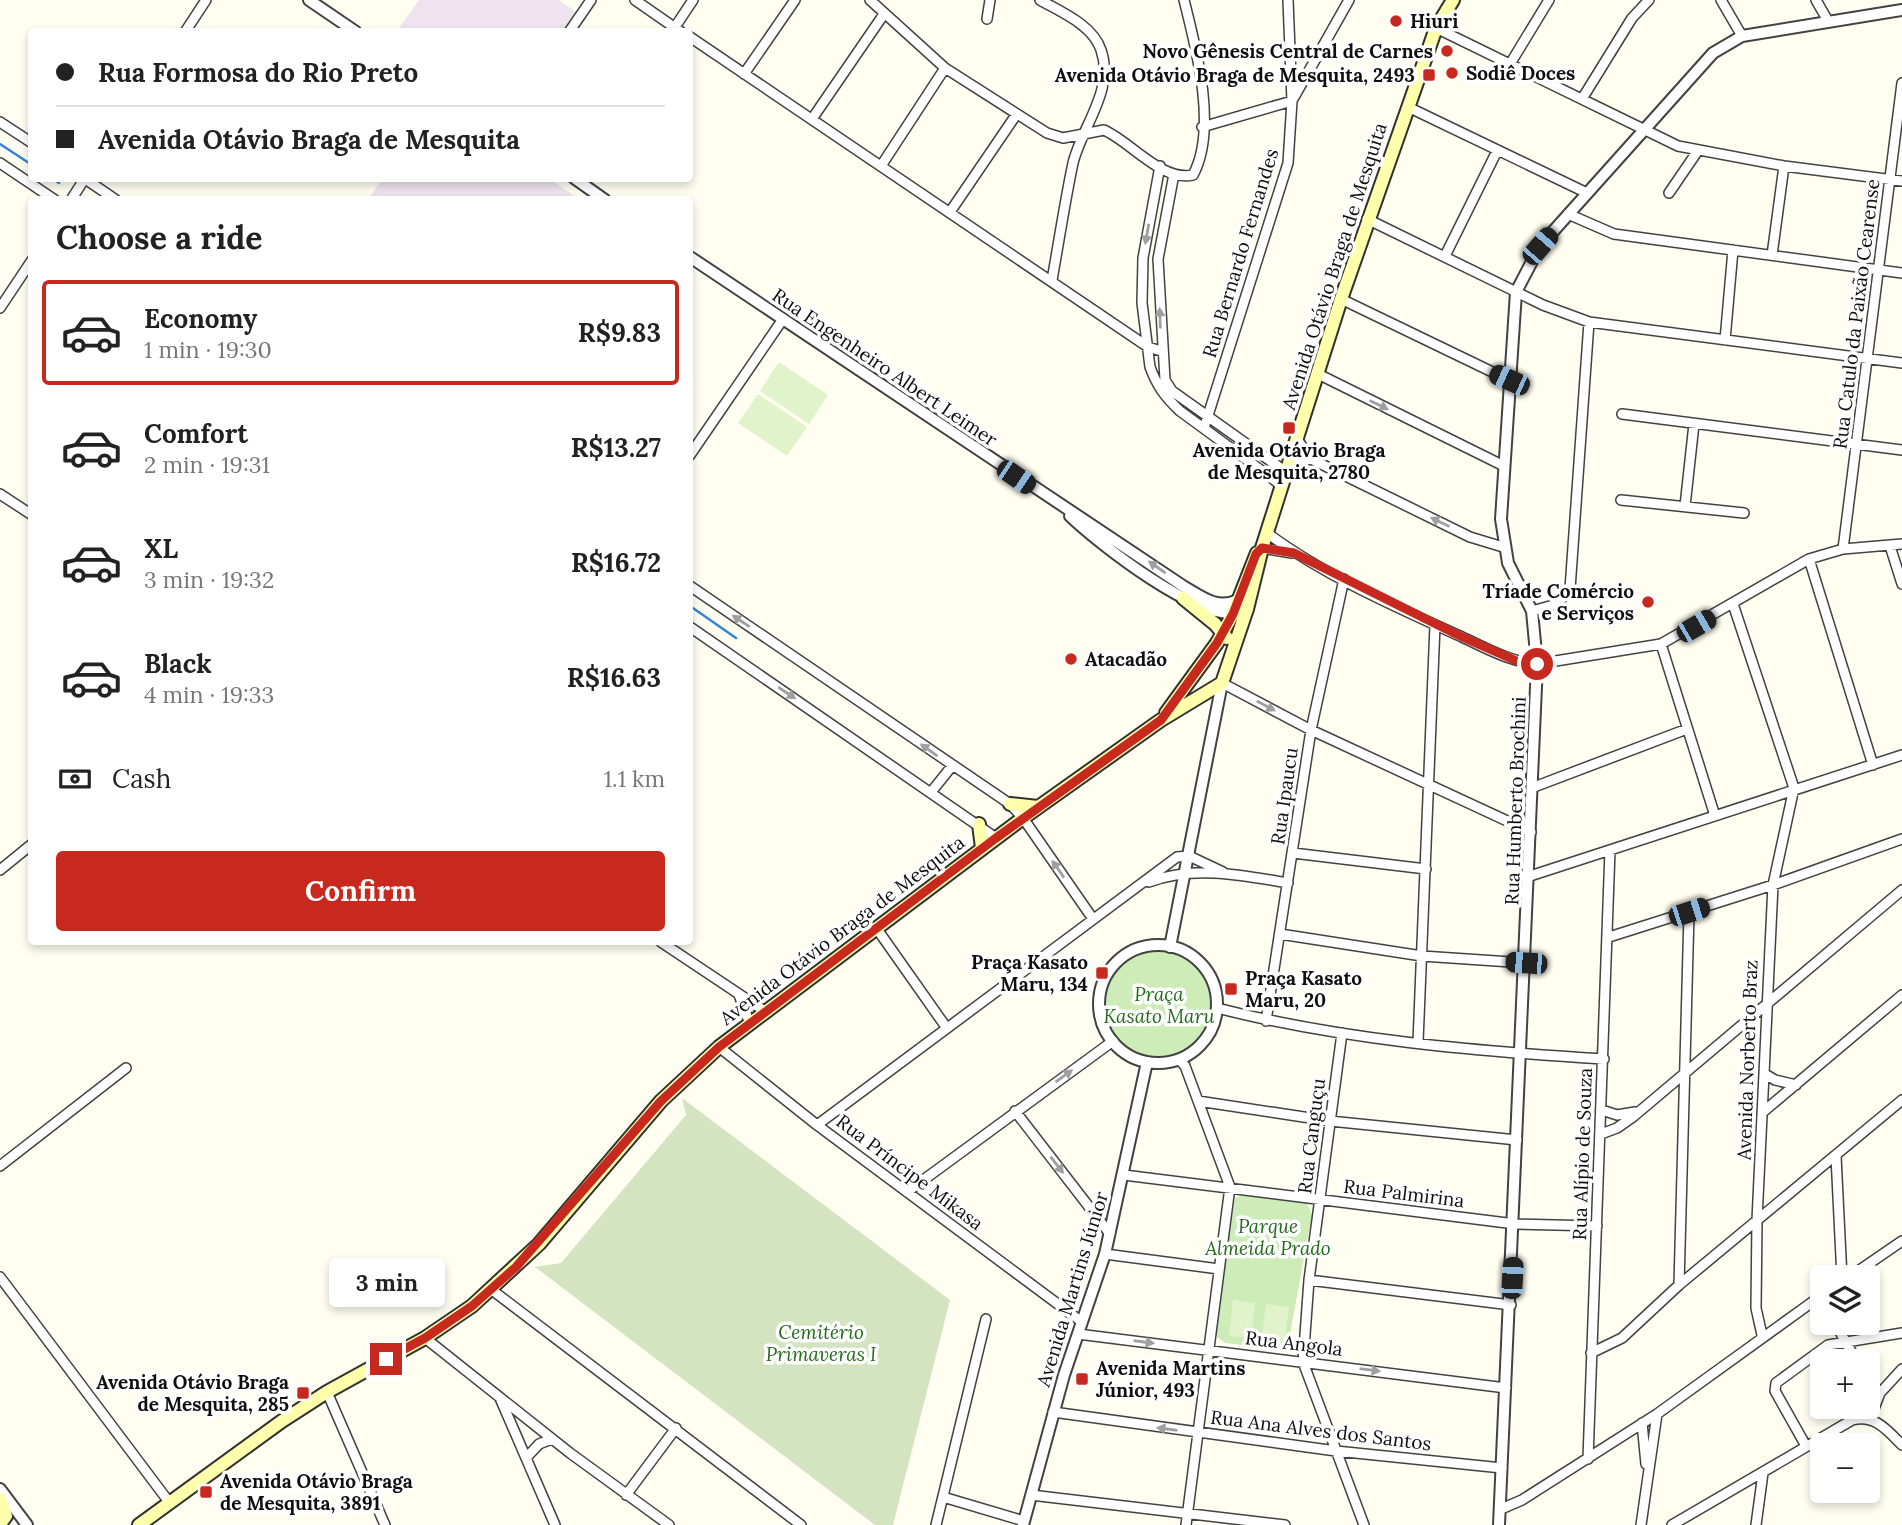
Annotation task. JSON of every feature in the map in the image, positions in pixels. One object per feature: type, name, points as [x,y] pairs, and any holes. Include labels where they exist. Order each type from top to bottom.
[{"type":"main road","name":"Avenida Otávio Braga de Mesquita","points":[[139,1525],[327,1392],[425,1338],[492,1290],[539,1244],[661,1101],[719,1047],[1038,807],[1161,720],[1222,682],[1256,554],[1262,548],[1267,533],[1367,219],[1436,28],[1453,0]]},
{"type":"main road","points":[[1183,598],[1225,635],[1221,664],[1222,682]]},
{"type":"main road","name":"Avenida Otávio Braga de Mesquita","points":[[1161,720],[1225,635],[1233,614],[1243,604]]},
{"type":"main road","points":[[1010,804],[1038,807]]},
{"type":"main road","points":[[979,824],[982,848]]},
{"type":"main road","points":[[0,1499],[6,1516],[0,1524]]},
{"type":"street","points":[[188,28],[206,0]]},
{"type":"street","points":[[309,0],[350,28]]},
{"type":"street","points":[[572,28],[591,0]]},
{"type":"street","points":[[635,0],[677,28]]},
{"type":"street","points":[[679,28],[693,0]]},
{"type":"street","points":[[744,74],[795,0]]},
{"type":"street","points":[[870,0],[945,68],[1016,115],[1057,137],[1104,130],[1160,166],[1183,177],[1193,175],[1198,165],[1203,96],[1184,0]]},
{"type":"street","points":[[987,19],[990,0]]},
{"type":"street","points":[[1040,0],[1090,33],[1102,51],[1104,81],[1074,161],[1052,280]]},
{"type":"street","name":"Rua Bernardo Fernandes","points":[[1204,428],[1282,185],[1292,133],[1288,0]]},
{"type":"street","points":[[1202,127],[1292,101],[1350,0]]},
{"type":"street","points":[[1510,64],[1549,0]]},
{"type":"street","points":[[1582,99],[1632,18],[1650,0]]},
{"type":"street","points":[[1721,0],[1742,36],[1889,12],[1901,6]]},
{"type":"street","points":[[1816,0],[1828,21]]},
{"type":"street","points":[[813,119],[884,14]]},
{"type":"street","points":[[1436,28],[1643,130],[1697,152],[1902,181]]},
{"type":"street","name":"Rua Humberto Brochini","points":[[1499,1525],[1515,1224],[1537,664],[1532,611],[1503,547],[1504,466],[1516,292],[1540,246],[1568,214],[1713,53],[1742,36]]},
{"type":"street","points":[[693,39],[1052,280],[1147,347],[1161,351]]},
{"type":"street","points":[[881,166],[945,68]]},
{"type":"street","name":"Rua Catulo da Paixão Cearense","points":[[1843,549],[1902,83]]},
{"type":"street","points":[[1408,107],[1587,193]]},
{"type":"street","points":[[950,212],[1016,115]]},
{"type":"street","points":[[0,122],[28,140]]},
{"type":"street","points":[[1445,256],[1497,152]]},
{"type":"street","points":[[1669,193],[1697,152]]},
{"type":"street","points":[[0,163],[28,182]]},
{"type":"street","points":[[1160,166],[1143,258],[1142,303],[1150,367],[1159,389],[1180,411],[1282,485]]},
{"type":"street","points":[[1772,255],[1784,166]]},
{"type":"street","points":[[1174,174],[1158,259],[1161,351],[1168,386],[1208,417],[1287,468],[1311,459]]},
{"type":"street","points":[[28,182],[49,196]]},
{"type":"street","points":[[89,182],[110,196]]},
{"type":"street","points":[[580,182],[599,196]]},
{"type":"street","points":[[1568,214],[1614,234],[1902,273]]},
{"type":"street","points":[[1367,219],[1516,292],[1589,322],[1902,363]]},
{"type":"street","points":[[1725,340],[1732,250]]},
{"type":"street","name":"Rua Engenheiro Albert Leimer","points":[[693,259],[1060,506],[1091,522],[1203,598],[1222,604],[1243,604]]},
{"type":"street","points":[[0,308],[28,266]]},
{"type":"street","points":[[1341,299],[1509,380]]},
{"type":"street","points":[[693,452],[783,319]]},
{"type":"street","points":[[1532,611],[1557,604],[1570,589],[1589,322]]},
{"type":"street","points":[[1318,374],[1504,466]]},
{"type":"street","points":[[1622,414],[1902,450]]},
{"type":"street","points":[[1685,506],[1694,424]]},
{"type":"street","points":[[1297,439],[1311,459],[1470,537],[1503,547]]},
{"type":"street","points":[[0,494],[28,512]]},
{"type":"street","points":[[1621,500],[1744,513]]},
{"type":"street","name":"Rua Engenheiro Albert Leimer","points":[[1060,506],[1084,530],[1183,598],[1206,610],[1233,614]]},
{"type":"street","points":[[1267,533],[1294,553],[1435,625],[1521,663],[1537,664],[1661,644],[1810,559],[1843,549],[1902,544]]},
{"type":"street","points":[[1890,546],[1902,584]]},
{"type":"street","points":[[1262,548],[1294,553]]},
{"type":"street","points":[[1810,559],[1873,765]]},
{"type":"street","name":"Rua Ipaucu","points":[[1266,1021],[1311,730],[1344,579]]},
{"type":"street","points":[[693,588],[1010,804],[1023,818],[1093,919]]},
{"type":"street","points":[[1733,604],[1794,788]]},
{"type":"street","points":[[1418,1042],[1435,625]]},
{"type":"street","points":[[693,629],[932,791],[996,838]]},
{"type":"street","points":[[1661,644],[1715,816]]},
{"type":"street","points":[[1170,947],[1222,682],[1311,730],[1531,832]]},
{"type":"street","points":[[1534,787],[1687,729]]},
{"type":"street","points":[[1530,876],[1902,755]]},
{"type":"street","points":[[932,791],[952,766]]},
{"type":"street","name":"Avenida Norberto Braz","points":[[1762,1335],[1756,1308],[1757,1220],[1773,885],[1794,788]]},
{"type":"street","points":[[1609,937],[1773,885],[1902,839]]},
{"type":"street","points":[[0,870],[28,847]]},
{"type":"street","name":"Rua Alípio de Souza","points":[[1588,1459],[1609,937],[1610,850]]},
{"type":"street","points":[[1293,853],[1426,869]]},
{"type":"street","points":[[817,1125],[1177,857],[1189,856],[1223,872]]},
{"type":"street","points":[[1144,884],[1186,874],[1223,872],[1288,883]]},
{"type":"street","points":[[1601,1134],[1617,1128],[1640,1110],[1902,890]]},
{"type":"street","points":[[1679,1285],[1689,912]]},
{"type":"street","points":[[877,929],[946,1027]]},
{"type":"street","points":[[1280,934],[1422,956],[1526,963]]},
{"type":"street","points":[[665,945],[766,1012]]},
{"type":"street","points":[[1170,947],[1190,955],[1201,964],[1214,986],[1217,1008],[1208,1035],[1192,1052],[1179,1059],[1147,1062],[1131,1056],[1112,1041],[1104,1027],[1100,1009],[1105,978],[1128,954],[1141,948],[1170,947]]},
{"type":"street","points":[[739,995],[750,1024]]},
{"type":"street","points":[[1763,1112],[1902,995]]},
{"type":"street","points":[[1217,1008],[1266,1021],[1342,1033],[1522,1054],[1604,1059]]},
{"type":"street","name":"Rua Canguçu","points":[[1342,1033],[1309,1280],[1303,1362],[1364,1525]]},
{"type":"street","points":[[907,1192],[1112,1041]]},
{"type":"street","name":"Rua Príncipe Mikasa","points":[[719,1047],[817,1125],[1082,1322]]},
{"type":"street","points":[[1179,1059],[1198,1101],[1230,1187],[1186,1525]]},
{"type":"street","name":"Avenida Martins Júnior","points":[[1023,1523],[1053,1412],[1105,1254],[1147,1062]]},
{"type":"street","points":[[0,1166],[126,1069]]},
{"type":"street","points":[[1765,1074],[1775,1080],[1796,1085]]},
{"type":"street","points":[[1591,1353],[1622,1338],[1679,1285],[1902,1100]]},
{"type":"street","points":[[1198,1101],[1330,1121],[1517,1140]]},
{"type":"street","points":[[1602,1110],[1617,1115],[1640,1110]]},
{"type":"street","points":[[1015,1111],[1110,1234]]},
{"type":"street","points":[[1836,1156],[1841,1265]]},
{"type":"street","name":"Rua Palmirina","points":[[1124,1175],[1515,1224],[1597,1226]]},
{"type":"street","points":[[1867,1265],[1902,1241]]},
{"type":"street","points":[[1105,1254],[1219,1269]]},
{"type":"street","points":[[0,1277],[169,1502]]},
{"type":"street","points":[[1309,1280],[1511,1304]]},
{"type":"street","points":[[492,1290],[801,1525]]},
{"type":"street","points":[[1501,1503],[1522,1500],[1588,1459],[1657,1414],[1762,1335],[1810,1305]]},
{"type":"street","points":[[936,1525],[986,1319]]},
{"type":"street","points":[[1806,1446],[1774,1385],[1828,1345],[1900,1332]]},
{"type":"street","name":"Rua Angola","points":[[1078,1334],[1506,1388]]},
{"type":"street","points":[[1843,1335],[1850,1349]]},
{"type":"street","points":[[425,1338],[552,1439],[669,1525]]},
{"type":"street","points":[[1880,1395],[1902,1369]]},
{"type":"street","points":[[327,1392],[385,1525]]},
{"type":"street","points":[[498,1395],[555,1525]]},
{"type":"street","name":"Rua Ana Alves dos Santos","points":[[1053,1412],[1336,1451],[1502,1468]]},
{"type":"street","points":[[1641,1525],[1657,1414]]},
{"type":"street","points":[[1672,1525],[1842,1424],[1857,1419]]},
{"type":"street","points":[[1870,1419],[1884,1426],[1902,1445]]},
{"type":"street","points":[[1642,1423],[1647,1480]]},
{"type":"street","points":[[626,1495],[676,1428]]},
{"type":"street","points":[[526,1458],[539,1444],[552,1439]]},
{"type":"street","points":[[1756,1525],[1763,1473]]},
{"type":"street","points":[[0,1489],[27,1525]]},
{"type":"street","points":[[1031,1495],[1285,1525]]},
{"type":"street","points":[[943,1497],[1023,1523]]},
{"type":"shaded area","points":[[419,0],[559,0],[576,12],[565,28],[399,28]]},
{"type":"shaded area","points":[[380,182],[554,182],[573,195],[572,196],[370,196]]},
{"type":"green space","points":[[779,362],[828,395],[809,424],[760,391]]},
{"type":"green space","points":[[758,394],[807,427],[787,456],[738,423]]},
{"type":"green space","name":"Praça Kasato Maru","points":[[1158,947],[1180,951],[1199,964],[1212,983],[1216,1005],[1212,1027],[1199,1046],[1180,1059],[1158,1063],[1136,1059],[1117,1046],[1104,1027],[1100,1005],[1104,983],[1117,964],[1136,951]]},
{"type":"green space","name":"Cemitério Primaveras I","points":[[682,1098],[950,1300],[893,1525],[875,1525],[535,1267],[561,1263],[686,1115]]},
{"type":"green space","name":"Parque Almeida Prado","points":[[1248,1193],[1307,1203],[1312,1215],[1287,1350],[1225,1343],[1215,1335],[1235,1198]]},
{"type":"green space","points":[[1233,1300],[1255,1303],[1251,1338],[1229,1336]]},
{"type":"green space","points":[[1266,1304],[1289,1307],[1284,1345],[1261,1342]]},
{"type":"waterway","points":[[0,144],[28,162]]},
{"type":"waterway","points":[[693,608],[736,638]]},
{"type":"place","name":"Hiuri","points":[[1396,21]]},
{"type":"place","name":"Novo Gênesis Central de Carnes","points":[[1447,51]]},
{"type":"place","name":"Sodiê Doces","points":[[1452,73]]},
{"type":"place","name":"Avenida Otávio Braga de Mesquita, 2493","points":[[1429,75]]},
{"type":"place","name":"Avenida Otávio Braga de Mesquita, 2780","points":[[1289,428]]},
{"type":"place","name":"Tríade Comércio e Serviços","points":[[1648,602]]},
{"type":"place","name":"Atacadão","points":[[1071,659]]},
{"type":"place","name":"Praça Kasato Maru, 134","points":[[1102,973]]},
{"type":"place","name":"Praça Kasato Maru, 20","points":[[1231,989]]},
{"type":"place","name":"Avenida Martins Júnior, 493","points":[[1082,1379]]},
{"type":"place","name":"Avenida Otávio Braga de Mesquita, 285","points":[[303,1393]]},
{"type":"place","name":"Avenida Otávio Braga de Mesquita, 3891","points":[[206,1492]]},
{"type":"route","points":[[386,1359],[425,1338],[492,1290],[539,1244],[661,1101],[719,1047],[996,838],[1161,720],[1203,666],[1217,643],[1233,614],[1256,554],[1262,548],[1294,553],[1435,625],[1521,663],[1537,664]]}]
